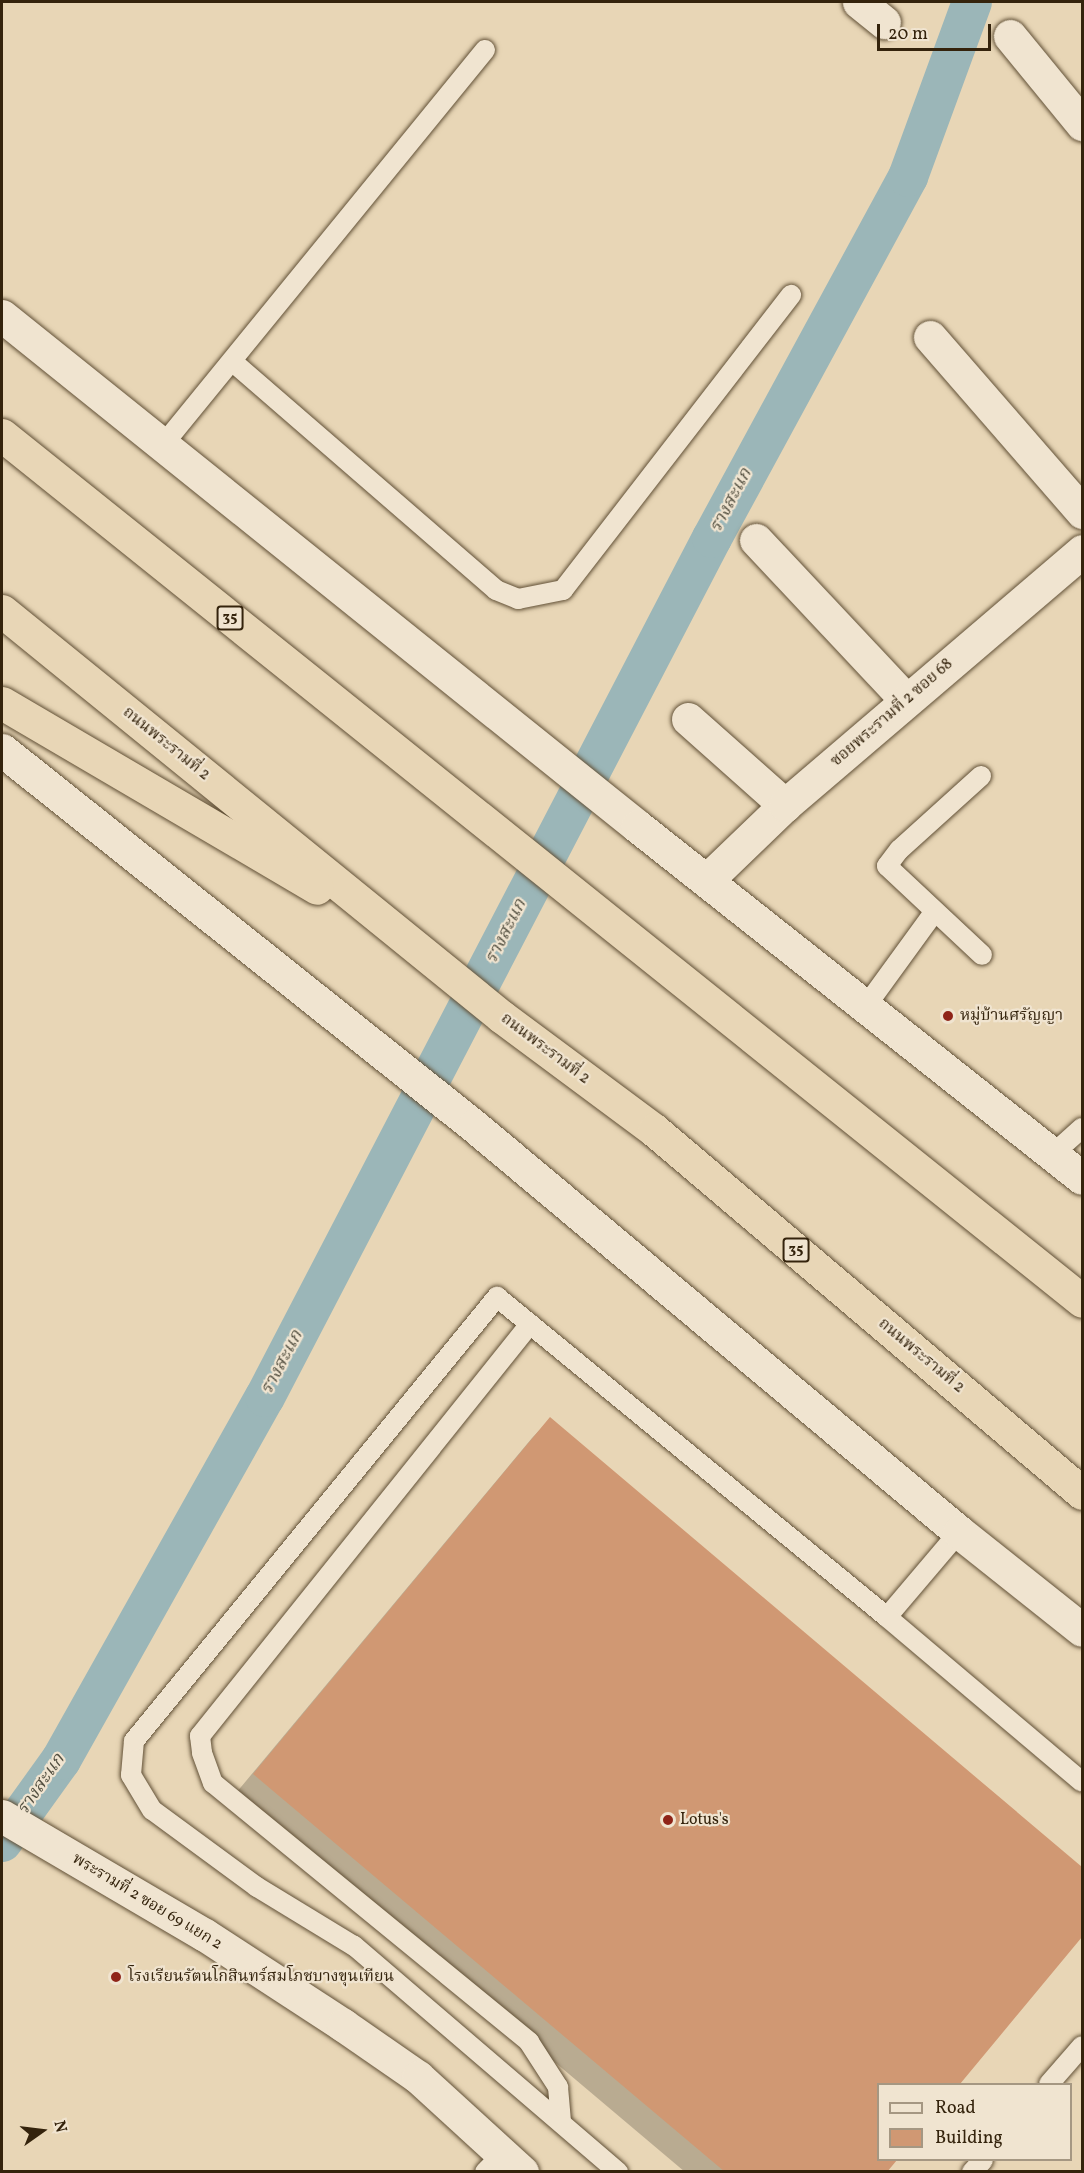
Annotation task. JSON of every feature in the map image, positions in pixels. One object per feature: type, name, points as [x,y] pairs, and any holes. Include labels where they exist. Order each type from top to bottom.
[{"type":"highway","name":"35","points":[[2,435],[1083,1301]]},
{"type":"highway","name":"ถนนพระรามที่ 2","points":[[2,611],[502,1017],[654,1130],[1083,1493]]},
{"type":"highway","points":[[2,703],[412,943]]},
{"type":"main road","points":[[859,2],[884,22]]},
{"type":"main road","points":[[1010,36],[1083,124]]},
{"type":"main road","points":[[2,316],[637,826],[1083,1178]]},
{"type":"main road","points":[[930,337],[1083,512]]},
{"type":"main road","points":[[756,540],[906,700]]},
{"type":"main road","name":"ซอยพระรามที่ 2 ซอย 68","points":[[707,880],[785,805],[1083,551]]},
{"type":"main road","points":[[688,719],[785,805]]},
{"type":"main road","points":[[2,750],[366,1043],[474,1126],[959,1532],[1083,1630]]},
{"type":"main road","name":"พระรามที่ 2 ซอย 69 แยก 2","points":[[2,1816],[206,1935],[418,2077],[504,2165]]},
{"type":"lane","points":[[162,446],[233,362],[485,50]]},
{"type":"lane","points":[[233,362],[496,591],[518,599],[563,590],[791,295]]},
{"type":"lane","points":[[981,776],[899,850],[887,866],[982,956]]},
{"type":"lane","points":[[866,1006],[934,910]]},
{"type":"lane","points":[[1053,1154],[1083,1128]]},
{"type":"lane","points":[[618,2172],[354,1946],[257,1887],[152,1810],[131,1774],[134,1741],[496,1297],[887,1617],[1083,1782]]},
{"type":"lane","points":[[530,1324],[200,1736],[202,1753],[213,1783],[529,2042],[558,2087],[561,2121]]},
{"type":"lane","points":[[887,1617],[959,1532]]},
{"type":"lane","points":[[1051,2083],[1083,2046]]},
{"type":"building","name":"Lotus's","points":[[550,1417],[1082,1867],[1082,1937],[961,2083],[877,2083],[877,2161],[896,2161],[887,2172],[725,2172],[253,1774]]},
{"type":"waterway","name":"รางสะแก","points":[[2,1842],[61,1760],[265,1397],[712,538],[908,177],[972,2]]},
{"type":"place","name":"หมู่บ้านศรัญญา","points":[[948,1016]]},
{"type":"place","name":"Lotus's","points":[[668,1820]]},
{"type":"place","name":"โรงเรียนรัตนโกสินทร์สมโภชบางขุนเทียน","points":[[116,1977]]}]
